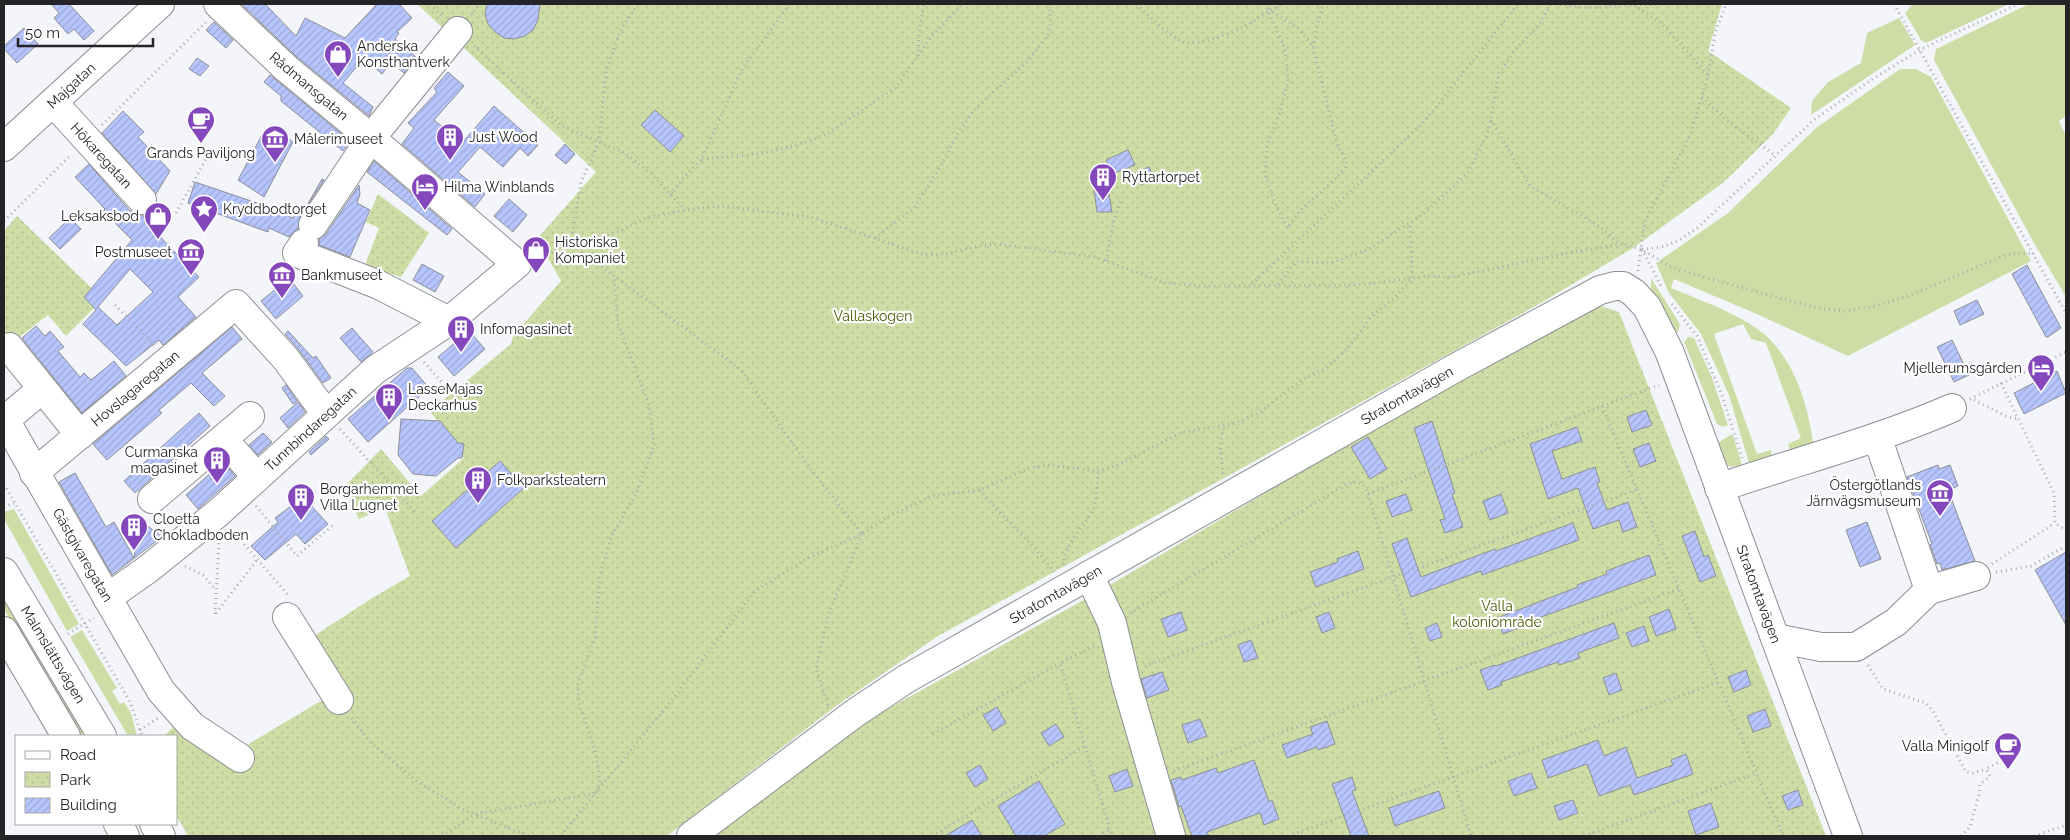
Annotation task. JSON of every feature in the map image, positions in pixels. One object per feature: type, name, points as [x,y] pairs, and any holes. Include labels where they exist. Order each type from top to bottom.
[{"type":"street","name":"Majgatan","points":[[4,147],[160,4]]},
{"type":"street","name":"Rådmansgatan","points":[[219,6],[287,69],[372,138],[517,264]]},
{"type":"street","points":[[449,321],[379,285],[304,240],[372,138],[458,31]]},
{"type":"street","name":"Hökaregatan","points":[[61,111],[142,200]]},
{"type":"street","name":"Tunnbindaregatan","points":[[109,602],[218,513],[375,370],[449,321],[517,264]]},
{"type":"street","name":"Stratomtavägen","points":[[691,836],[836,727],[906,679],[1457,367],[1600,290],[1623,286],[1634,293],[1647,307],[1658,327],[1680,378],[1848,836]]},
{"type":"street","name":"Hovslagaregatan","points":[[34,473],[236,304],[286,359],[326,414]]},
{"type":"street","points":[[9,347],[80,435]]},
{"type":"street","points":[[4,419],[42,389]]},
{"type":"street","points":[[1719,488],[1818,458],[1961,404]]},
{"type":"street","points":[[152,499],[250,416]]},
{"type":"street","name":"Gästgivaregatan","points":[[4,419],[161,691],[192,726],[240,758]]},
{"type":"street","points":[[1875,438],[1882,451],[1928,590]]},
{"type":"street","points":[[223,439],[250,484]]},
{"type":"street","name":"Malmslättsvägen","points":[[4,572],[101,735]]},
{"type":"street","points":[[1089,575],[1114,629],[1126,682],[1171,836]]},
{"type":"street","points":[[1775,638],[1821,647],[1856,648],[1896,622],[1928,590],[1976,576]]},
{"type":"street","points":[[290,609],[339,700]]},
{"type":"street","points":[[4,631],[65,735]]},
{"type":"street","points":[[119,825],[125,836]]},
{"type":"street","points":[[155,825],[161,836]]},
{"type":"path","points":[[430,4],[562,126],[625,153],[652,175],[685,210]]},
{"type":"path","points":[[571,244],[581,182],[599,142],[606,71],[620,32],[638,4]]},
{"type":"path","points":[[671,195],[681,180],[702,159],[742,69],[790,4]]},
{"type":"path","points":[[918,56],[919,32],[924,4]]},
{"type":"path","points":[[702,159],[758,154],[794,146],[826,134],[895,88],[932,36],[963,4]]},
{"type":"path","points":[[875,238],[914,208],[938,171],[958,133],[976,108],[1028,61],[1050,32],[1050,4]]},
{"type":"path","points":[[1137,4],[1160,26],[1185,43],[1218,39],[1247,25],[1269,9],[1284,4]]},
{"type":"path","points":[[1265,4],[1269,9],[1286,49],[1288,81],[1279,115],[1266,145],[1265,174],[1276,206],[1288,228],[1294,217],[1340,174],[1347,164],[1337,143],[1313,47],[1300,30],[1269,9]]},
{"type":"path","points":[[1313,47],[1321,9],[1326,4]]},
{"type":"path","points":[[1252,284],[1424,122],[1517,4]]},
{"type":"path","points":[[1277,284],[1297,262],[1330,263],[1367,250],[1422,215],[1469,172],[1489,129],[1499,73],[1515,50],[1540,23],[1553,4],[1588,8],[1662,4]]},
{"type":"path","points":[[1662,289],[1641,249],[1645,222],[1690,136],[1708,76],[1715,33],[1726,4]]},
{"type":"path","points":[[1894,4],[2066,313]]},
{"type":"path","points":[[517,264],[571,244],[615,233],[646,218],[685,210],[719,206],[811,217],[922,254],[942,255],[978,246],[998,244],[1095,257],[1165,283],[1202,286],[1356,284],[1430,276],[1452,277],[1583,250],[1620,245],[1641,249],[1661,248],[1677,243],[1721,208],[1815,119],[1871,80],[1921,50],[2018,4]]},
{"type":"path","points":[[1634,5],[1661,23],[1708,76]]},
{"type":"path","points":[[4,221],[219,6]]},
{"type":"path","points":[[1702,97],[1726,120],[1776,156]]},
{"type":"path","points":[[1491,120],[1530,186],[1599,226],[1620,245]]},
{"type":"path","points":[[176,213],[211,150]]},
{"type":"path","points":[[1106,261],[1113,224],[1121,199]]},
{"type":"path","points":[[562,836],[675,696],[755,592],[806,558],[862,534],[888,517],[932,496],[980,490],[1029,468],[1048,466],[1098,471],[1116,466],[1182,432],[1233,424],[1260,413],[1303,379],[1325,368],[1347,349],[1372,316],[1396,296],[1412,278],[1410,223]]},
{"type":"path","points":[[571,244],[741,370],[809,467],[862,534]]},
{"type":"path","points":[[1641,249],[1671,267],[1690,273],[1822,309],[1845,311],[1875,306],[1908,296],[2006,256],[2020,253],[2034,254]]},
{"type":"path","points":[[597,793],[600,779],[595,750],[579,703],[578,684],[595,637],[600,575],[612,535],[637,492],[654,444],[649,405],[617,321],[614,276]]},
{"type":"path","points":[[1667,297],[1697,336],[1722,395],[1749,478]]},
{"type":"path","points":[[115,306],[170,360]]},
{"type":"path","points":[[411,346],[453,396]]},
{"type":"path","points":[[1961,404],[2066,352]]},
{"type":"path","points":[[1368,494],[1680,378]]},
{"type":"path","points":[[2002,383],[2054,493],[2055,522]]},
{"type":"path","points":[[1961,404],[2019,419]]},
{"type":"path","points":[[1602,406],[1783,836]]},
{"type":"path","points":[[326,414],[417,514]]},
{"type":"path","points":[[1224,426],[1220,444],[1220,465],[1229,497]]},
{"type":"path","points":[[1065,588],[1064,560],[1072,540],[1093,509],[1098,471]]},
{"type":"path","points":[[933,734],[1060,663],[1347,484],[1354,481],[1362,482],[1368,494],[1423,682],[1471,836]]},
{"type":"path","points":[[4,484],[130,702],[142,735]]},
{"type":"path","points":[[250,484],[297,556],[333,525]]},
{"type":"path","points":[[980,490],[1052,570],[1065,588]]},
{"type":"path","points":[[1125,673],[1638,490]]},
{"type":"path","points":[[4,507],[14,502]]},
{"type":"path","points":[[218,513],[220,530],[215,614],[257,560]]},
{"type":"path","points":[[218,513],[257,560],[290,609]]},
{"type":"path","points":[[2055,522],[2066,530]]},
{"type":"path","points":[[1976,576],[2055,522]]},
{"type":"path","points":[[836,727],[816,669],[828,615],[862,534]]},
{"type":"path","points":[[1976,576],[2031,566],[2066,546]]},
{"type":"path","points":[[164,557],[203,575],[215,590]]},
{"type":"path","points":[[1155,778],[1679,589]]},
{"type":"path","points":[[68,634],[85,623],[109,602]]},
{"type":"path","points":[[1856,648],[1883,689],[1917,700],[1926,704],[1933,711],[1966,772],[1973,773],[1986,769],[2011,756]]},
{"type":"path","points":[[1060,663],[1112,836]]},
{"type":"path","points":[[1288,836],[1719,682]]},
{"type":"path","points":[[339,700],[371,742],[418,782],[462,809],[530,836]]},
{"type":"path","points":[[932,836],[1086,746]]},
{"type":"path","points":[[1961,836],[1970,827],[1980,784],[1990,776],[1986,769]]},
{"type":"path","points":[[1584,836],[1758,773]]},
{"type":"path","points":[[442,836],[476,814],[597,793]]},
{"type":"path","points":[[2034,836],[2066,825]]},
{"type":"path","points":[[1099,836],[1110,830]]},
{"type":"green space","name":"Vallaskogen","points":[[417,4],[1722,4],[1708,51],[1791,108],[1773,134],[1724,182],[1633,248],[1539,304],[938,636],[836,706],[667,836],[188,836],[178,818],[178,735],[165,735],[180,720],[222,760],[339,690],[324,649],[314,636],[410,576],[385,508],[359,519],[344,487],[381,449],[421,496],[464,458],[430,411],[511,344],[513,336],[561,281],[537,239],[596,172]]},
{"type":"green space","points":[[1913,4],[2009,4],[1926,43],[1921,40],[1905,13]]},
{"type":"green space","points":[[2029,4],[2066,4],[2066,116],[2059,121],[2066,136],[2066,297],[2034,243],[1934,60],[1936,49]]},
{"type":"green space","points":[[1899,18],[1915,45],[1811,115],[1812,101],[1828,82],[1861,63],[1867,33]]},
{"type":"green space","points":[[1900,69],[1916,69],[1931,77],[2031,261],[1848,356],[1674,279],[1671,288],[1731,314],[1764,334],[1784,358],[1799,386],[1808,416],[1814,447],[1791,453],[1788,444],[1801,438],[1766,343],[1751,339],[1743,324],[1714,334],[1757,454],[1771,450],[1772,458],[1750,467],[1729,395],[1701,334],[1669,293],[1656,263],[1728,213],[1816,128]]},
{"type":"green space","points":[[378,194],[429,233],[401,277],[365,265],[379,228],[366,222]]},
{"type":"green space","points":[[17,216],[103,299],[66,336],[48,315],[4,349],[4,231]]},
{"type":"green space","points":[[1651,278],[1680,324],[1678,332],[1673,333],[1668,330],[1651,290]]},
{"type":"green space","name":"Valla koloniområde","points":[[1595,304],[1619,312],[1826,836],[710,836],[866,721],[1098,592],[1466,374]]},
{"type":"green space","points":[[1688,337],[1694,338],[1712,378],[1728,425],[1723,427],[1717,424],[1684,342]]},
{"type":"green space","points":[[1733,435],[1742,465],[1731,467],[1721,461],[1717,455],[1718,443]]},
{"type":"green space","points":[[14,509],[79,624],[67,631],[4,519],[4,512]]},
{"type":"green space","points":[[4,595],[87,735],[78,735],[4,609]]},
{"type":"green space","points":[[82,630],[117,688],[112,691],[120,704],[124,702],[131,713],[137,735],[127,735],[70,637]]},
{"type":"building","points":[[51,4],[69,4],[94,31],[84,40],[74,29],[68,34],[54,18],[59,13]]},
{"type":"building","points":[[241,4],[265,4],[296,36],[305,18],[345,38],[377,4],[399,4],[412,18],[397,32],[399,33],[395,39],[416,57],[404,73],[391,62],[382,74],[364,58],[343,83],[373,107],[369,116],[297,57]]},
{"type":"building","points":[[487,4],[540,4],[538,20],[533,30],[525,36],[514,39],[504,38],[488,24],[485,14]]},
{"type":"building","points":[[214,22],[233,40],[226,48],[206,30]]},
{"type":"building","points":[[24,28],[38,44],[17,63],[4,49],[4,46]]},
{"type":"building","points":[[197,58],[209,66],[200,76],[189,69]]},
{"type":"building","points":[[448,72],[464,86],[434,120],[462,143],[494,106],[538,145],[528,156],[520,148],[503,167],[480,147],[458,172],[485,194],[475,207],[402,144],[414,128],[408,123],[437,92],[434,88]]},
{"type":"building","points":[[270,75],[350,141],[343,151],[281,101],[281,96],[264,82]]},
{"type":"building","points":[[655,110],[684,136],[670,152],[641,125]]},
{"type":"building","points":[[123,111],[144,132],[138,137],[170,171],[156,194],[102,133]]},
{"type":"building","points":[[263,133],[276,140],[280,133],[293,142],[264,197],[238,180]]},
{"type":"building","points":[[565,144],[575,154],[566,164],[555,155]]},
{"type":"building","points":[[1128,150],[1135,165],[1112,174],[1106,160]]},
{"type":"building","points":[[374,161],[452,229],[447,235],[367,172]]},
{"type":"building","points":[[89,164],[130,211],[137,215],[143,215],[145,221],[199,277],[178,297],[196,317],[163,345],[159,340],[126,366],[83,324],[96,310],[84,297],[132,240],[103,211],[105,209],[75,177]],"holes":[[[130,269],[153,292],[117,325],[98,307]]]},
{"type":"building","points":[[1149,167],[1155,179],[1141,185],[1135,173]]},
{"type":"building","points":[[322,179],[324,180],[300,217],[298,229],[289,237],[269,228],[268,232],[188,203],[195,182],[260,204],[293,218],[299,206],[305,209]]},
{"type":"building","points":[[359,185],[360,194],[357,203],[370,210],[350,257],[319,245],[319,239],[326,234]]},
{"type":"building","name":"Ryttartorpet","points":[[1108,188],[1112,212],[1097,212],[1094,189]]},
{"type":"building","points":[[509,199],[527,215],[513,232],[494,216]]},
{"type":"building","points":[[70,218],[81,229],[60,249],[49,238]]},
{"type":"building","points":[[422,264],[444,276],[435,292],[413,280]]},
{"type":"building","points":[[2027,265],[2061,328],[2048,337],[2046,337],[2012,274]]},
{"type":"building","name":"Bankmuseet","points":[[289,278],[303,296],[276,319],[261,301]]},
{"type":"building","points":[[1977,300],[1984,314],[1960,325],[1954,311]]},
{"type":"building","points":[[36,326],[45,336],[50,331],[64,347],[58,351],[80,377],[84,373],[91,380],[114,361],[126,376],[82,413],[22,338]]},
{"type":"building","points":[[232,327],[242,339],[202,373],[225,396],[214,406],[191,383],[159,410],[162,413],[107,460],[93,444]]},
{"type":"building","points":[[352,328],[373,352],[361,362],[340,338]]},
{"type":"building","points":[[288,331],[313,358],[316,356],[331,378],[323,383],[285,334]]},
{"type":"building","name":"Infomagasinet","points":[[469,331],[485,349],[454,376],[438,357]]},
{"type":"building","points":[[1952,340],[1969,375],[1954,382],[1937,347]]},
{"type":"building","points":[[407,368],[412,368],[429,388],[368,442],[348,419]]},
{"type":"building","name":"Mjellerumsgården","points":[[2057,371],[2066,393],[2024,414],[2014,393]]},
{"type":"building","points":[[286,385],[297,401],[293,404],[282,388]]},
{"type":"building","points":[[298,402],[305,412],[288,428],[280,418]]},
{"type":"building","points":[[1646,410],[1652,425],[1632,432],[1627,417]]},
{"type":"building","points":[[199,413],[210,426],[135,493],[124,481]]},
{"type":"building","points":[[401,419],[440,421],[458,443],[464,444],[462,458],[458,458],[436,476],[413,474],[398,455]]},
{"type":"building","points":[[1432,421],[1455,493],[1452,494],[1463,527],[1445,533],[1440,520],[1445,519],[1414,428]]},
{"type":"building","points":[[1577,427],[1582,441],[1552,451],[1562,479],[1595,467],[1600,482],[1597,483],[1607,510],[1628,502],[1637,527],[1623,532],[1619,520],[1593,529],[1578,488],[1548,499],[1530,444]]},
{"type":"building","points":[[263,433],[272,442],[258,455],[249,445]]},
{"type":"building","points":[[326,436],[329,439],[311,455],[309,452]]},
{"type":"building","points":[[1368,437],[1387,469],[1370,479],[1351,447]]},
{"type":"building","points":[[1649,443],[1656,461],[1640,467],[1633,449]]},
{"type":"building","name":"Folkparksteatern","points":[[500,461],[524,488],[456,548],[432,521]]},
{"type":"building","name":"Curmanska magasinet","points":[[223,462],[235,476],[198,509],[186,495]]},
{"type":"building","name":"Östergötlands Järnvägsmuseum","points":[[1938,465],[1939,469],[1950,465],[1958,486],[1948,490],[1975,561],[1942,570],[1940,563],[1937,564],[1930,545],[1932,544],[1907,477]]},
{"type":"building","points":[[75,473],[106,527],[114,522],[134,558],[140,520],[162,537],[112,575],[59,482]]},
{"type":"building","points":[[1406,494],[1412,510],[1392,517],[1386,501]]},
{"type":"building","points":[[1501,494],[1508,513],[1490,520],[1483,501]]},
{"type":"building","name":"Borgarhemmet Villa Lugnet","points":[[298,501],[307,501],[328,524],[305,544],[296,534],[265,560],[251,546],[278,522],[275,518]]},
{"type":"building","points":[[1867,522],[1881,559],[1860,567],[1846,530]]},
{"type":"building","points":[[1573,523],[1579,540],[1482,575],[1481,571],[1411,597],[1392,544],[1407,538],[1421,577],[1495,549],[1496,551]]},
{"type":"building","points":[[1695,531],[1704,557],[1708,555],[1716,576],[1700,582],[1682,536]]},
{"type":"building","points":[[1358,551],[1364,569],[1316,587],[1310,572],[1338,562],[1337,559]]},
{"type":"building","points":[[2066,552],[2066,625],[2035,570]]},
{"type":"building","points":[[1649,555],[1656,575],[1522,624],[1523,626],[1503,634],[1497,618],[1578,587],[1577,585],[1607,574],[1606,571]]},
{"type":"building","points":[[1669,609],[1676,629],[1656,636],[1649,617]]},
{"type":"building","points":[[1181,612],[1187,630],[1168,637],[1161,619]]},
{"type":"building","points":[[1329,612],[1335,628],[1322,633],[1316,617]]},
{"type":"building","points":[[1437,623],[1442,637],[1430,641],[1425,628]]},
{"type":"building","points":[[1614,623],[1619,638],[1578,653],[1580,658],[1559,665],[1558,662],[1501,682],[1502,685],[1488,690],[1480,670],[1496,666]]},
{"type":"building","points":[[1644,626],[1649,641],[1632,647],[1626,633]]},
{"type":"building","points":[[1251,640],[1258,658],[1244,662],[1238,645]]},
{"type":"building","points":[[1746,670],[1751,685],[1734,692],[1728,677]]},
{"type":"building","points":[[1162,672],[1169,690],[1147,698],[1141,679]]},
{"type":"building","points":[[1616,673],[1622,690],[1609,695],[1603,678]]},
{"type":"building","points":[[997,707],[1006,723],[993,731],[983,715]]},
{"type":"building","points":[[1765,709],[1771,726],[1753,732],[1747,716]]},
{"type":"building","points":[[1200,719],[1207,736],[1188,743],[1182,725]]},
{"type":"building","points":[[1327,721],[1335,744],[1318,750],[1317,747],[1287,758],[1282,745],[1313,734],[1310,727]]},
{"type":"building","points":[[1056,724],[1064,737],[1049,746],[1041,733]]},
{"type":"building","points":[[1598,740],[1604,756],[1626,747],[1637,778],[1673,765],[1671,760],[1686,754],[1693,774],[1634,795],[1630,785],[1599,796],[1587,764],[1548,778],[1542,760]]},
{"type":"building","points":[[1254,760],[1269,802],[1272,800],[1279,819],[1264,825],[1260,813],[1207,832],[1209,836],[1192,836],[1181,806],[1179,807],[1171,780],[1181,777],[1182,780],[1216,768],[1218,773]]},
{"type":"building","points":[[980,765],[988,779],[975,787],[966,773]]},
{"type":"building","points":[[1127,769],[1133,786],[1115,792],[1109,776]]},
{"type":"building","points":[[1531,773],[1537,788],[1514,796],[1508,781]]},
{"type":"building","points":[[1352,777],[1356,790],[1352,791],[1369,836],[1351,836],[1332,784]]},
{"type":"building","points":[[1039,781],[1065,824],[1044,836],[1016,836],[998,806]]},
{"type":"building","points":[[1798,790],[1803,805],[1788,810],[1782,796]]},
{"type":"building","points":[[1439,791],[1445,808],[1395,826],[1389,808]]},
{"type":"building","points":[[1573,800],[1578,813],[1559,820],[1554,806]]},
{"type":"building","points":[[1711,803],[1719,827],[1696,835],[1688,811]]},
{"type":"building","points":[[972,820],[982,836],[945,836]]},
{"type":"place","name":"Anderska Konsthantverk","points":[[338,78]]},
{"type":"place","name":"Grands Paviljong","points":[[201,144]]},
{"type":"place","name":"Just Wood","points":[[450,161]]},
{"type":"place","name":"Målerimuseet","points":[[275,163]]},
{"type":"place","name":"Ryttartorpet","points":[[1103,201]]},
{"type":"place","name":"Hilma Winblands","points":[[425,211]]},
{"type":"place","name":"Kryddbodtorget","points":[[204,233]]},
{"type":"place","name":"Leksaksbod","points":[[158,240]]},
{"type":"place","name":"Historiska Kompaniet","points":[[536,274]]},
{"type":"place","name":"Postmuseet","points":[[191,276]]},
{"type":"place","name":"Bankmuseet","points":[[282,299]]},
{"type":"place","name":"Infomagasinet","points":[[461,353]]},
{"type":"place","name":"Mjellerumsgården","points":[[2041,392]]},
{"type":"place","name":"LasseMajas Deckarhus","points":[[389,421]]},
{"type":"place","name":"Curmanska magasinet","points":[[217,484]]},
{"type":"place","name":"Folkparksteatern","points":[[478,504]]},
{"type":"place","name":"Östergötlands Järnvägsmuseum","points":[[1940,517]]},
{"type":"place","name":"Borgarhemmet Villa Lugnet","points":[[301,521]]},
{"type":"place","name":"Cloetta Chokladboden","points":[[134,551]]},
{"type":"place","name":"Valla Minigolf","points":[[2008,770]]}]
